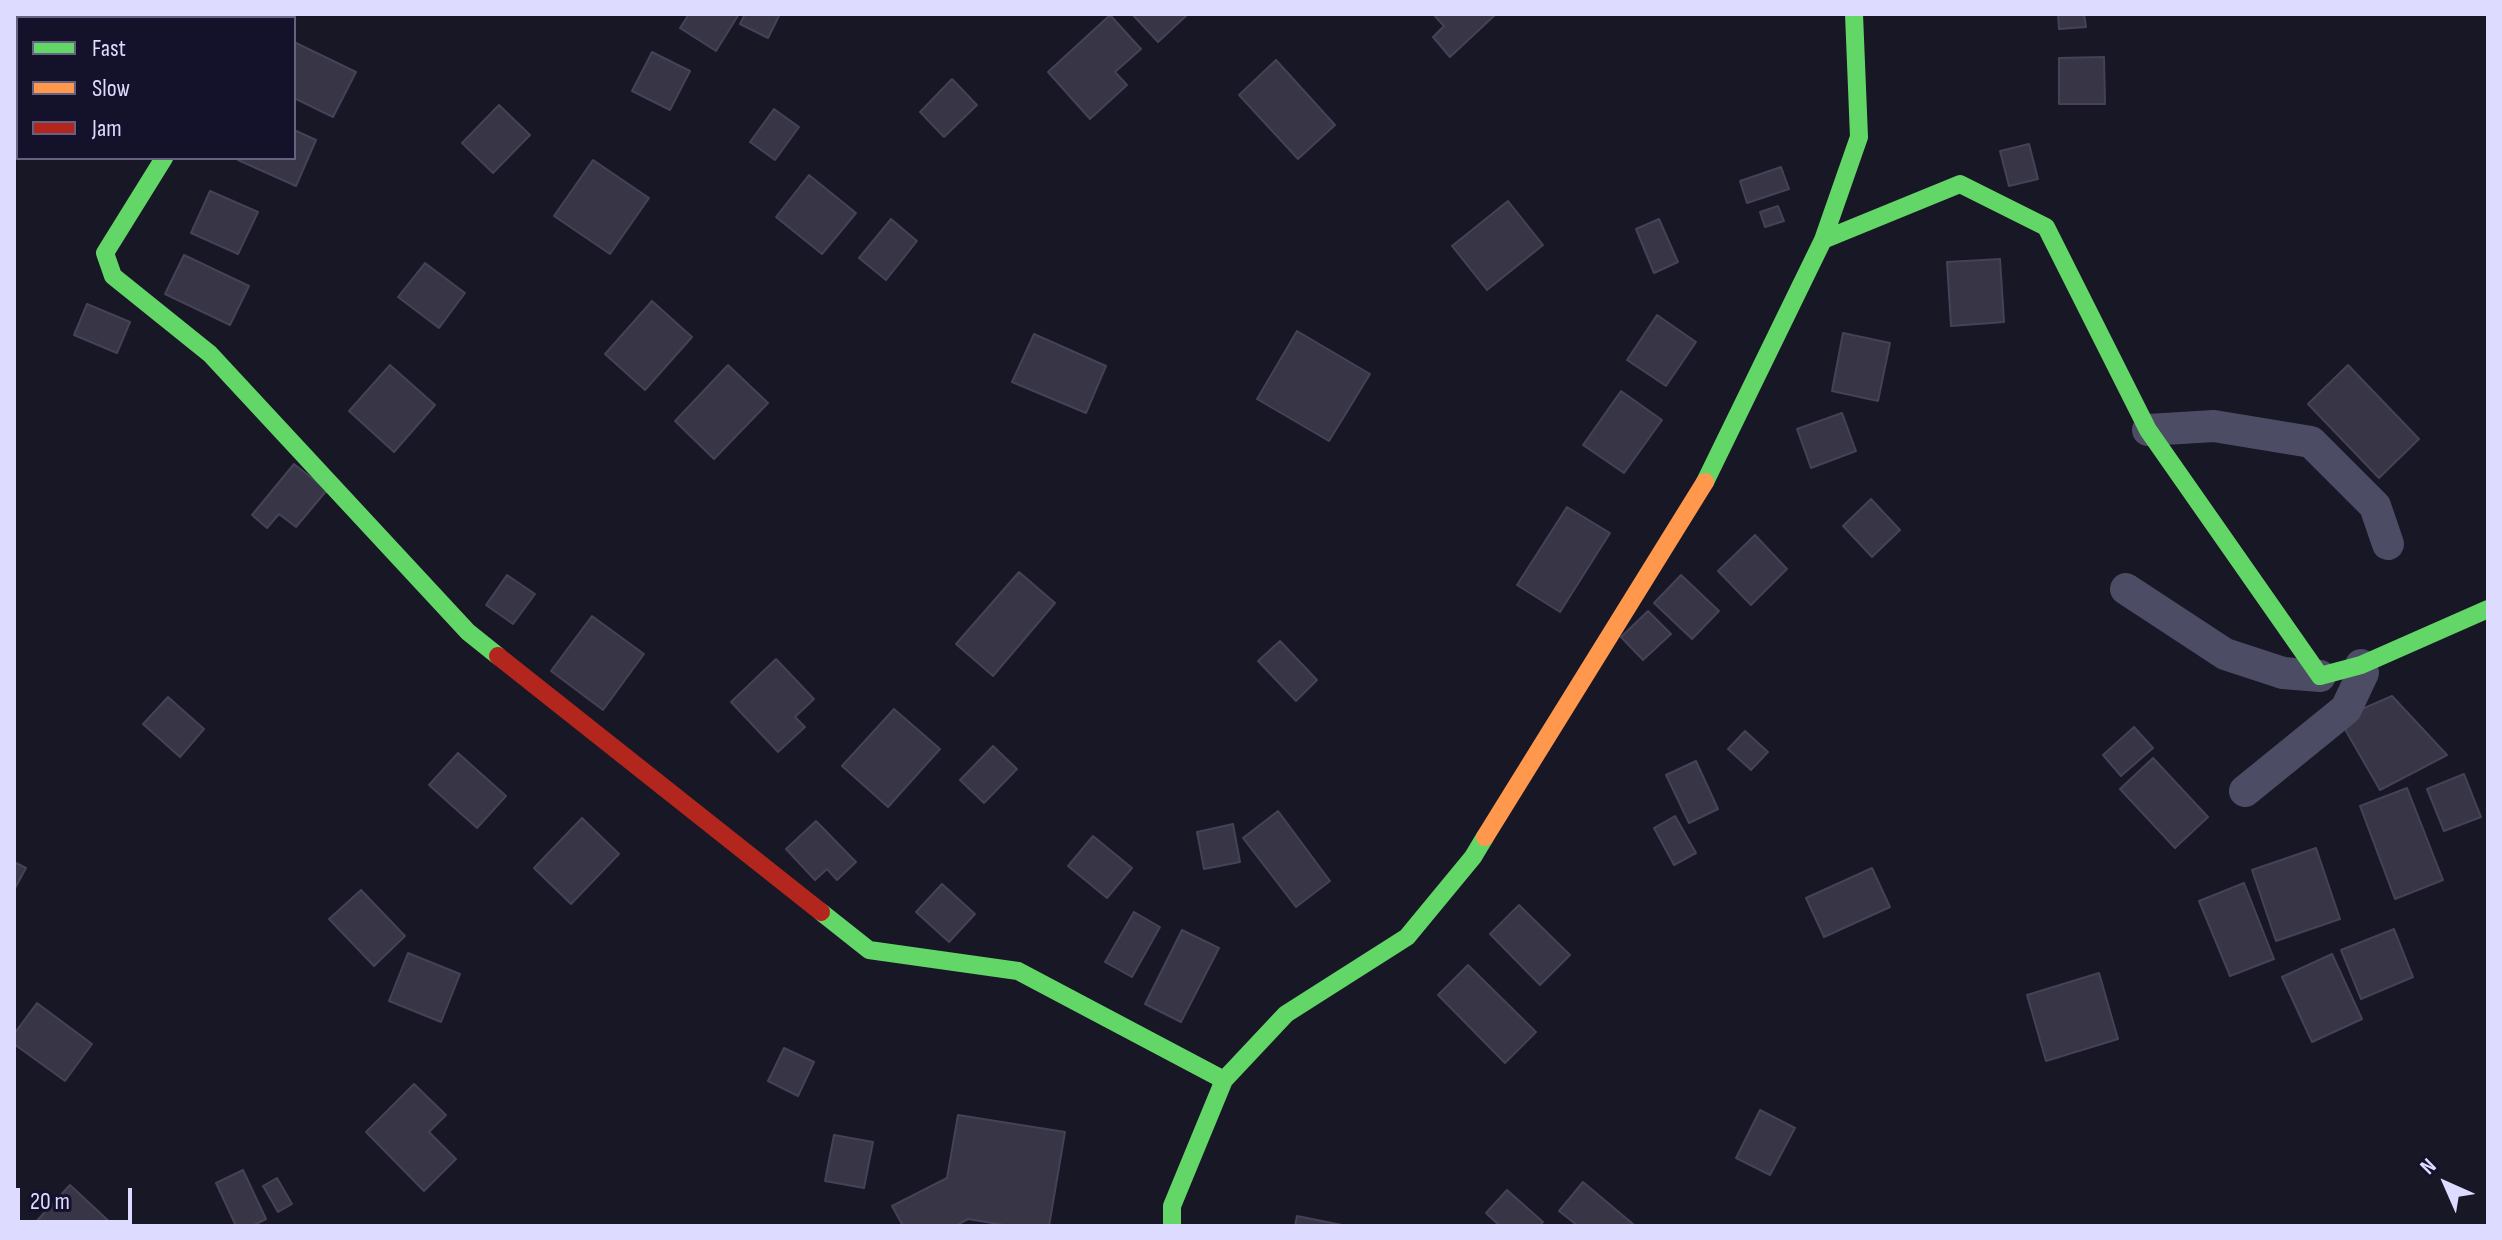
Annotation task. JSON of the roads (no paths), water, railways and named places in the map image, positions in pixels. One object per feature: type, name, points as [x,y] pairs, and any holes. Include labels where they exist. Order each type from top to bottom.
[{"type":"street","points":[[1172,1226],[1172,1206],[1224,1080],[1286,1014],[1407,937],[1473,857],[1703,486],[1823,240],[1859,137],[1854,14]]},
{"type":"street","points":[[163,160],[105,253],[113,276],[210,354],[468,632],[869,950],[1018,971],[1224,1080]]},
{"type":"street","points":[[1823,240],[1960,184],[2046,227],[2148,430],[2320,676]]},
{"type":"street","points":[[2148,430],[2214,426],[2311,442],[2375,506],[2388,544]]},
{"type":"street","points":[[2126,589],[2225,654],[2283,673],[2320,676],[2361,665],[2488,609]]},
{"type":"street","points":[[2245,791],[2346,709],[2363,673],[2361,665]]}]
